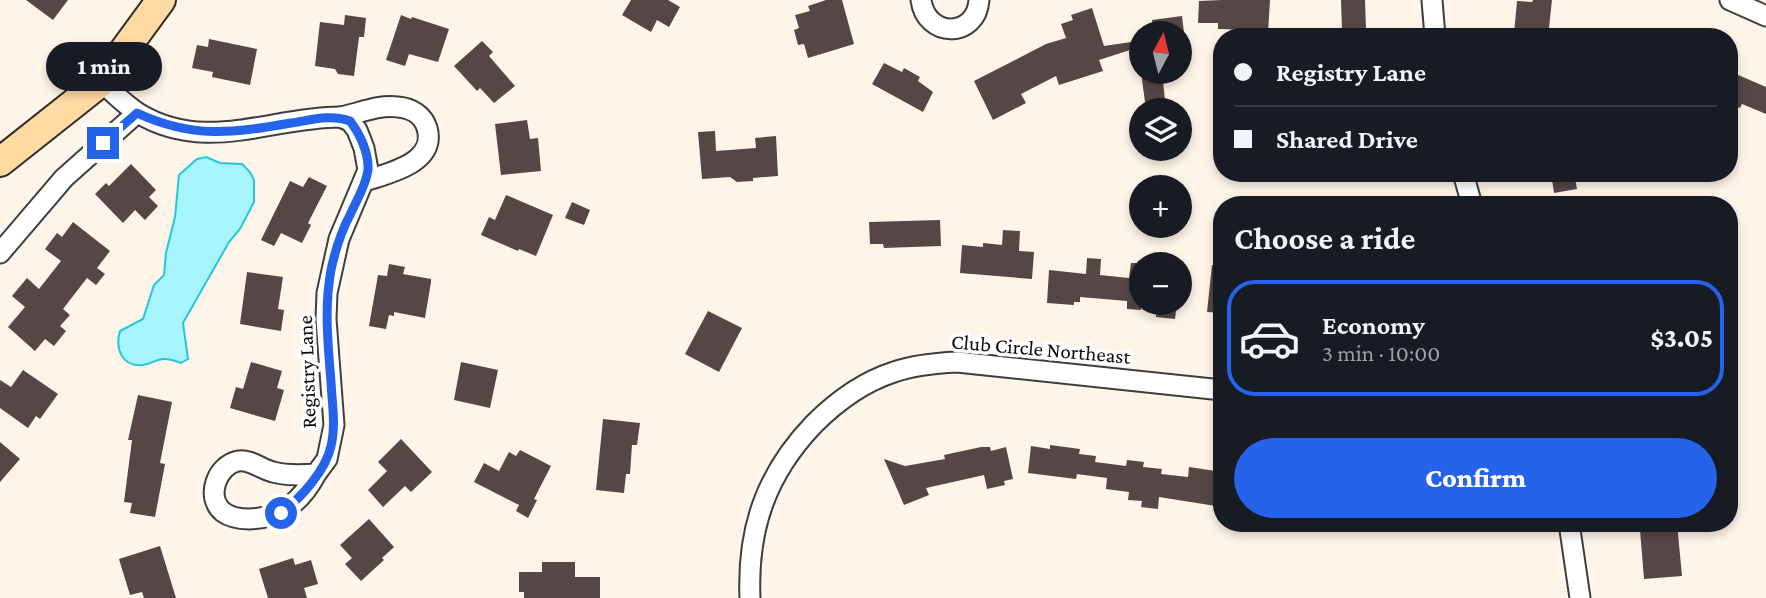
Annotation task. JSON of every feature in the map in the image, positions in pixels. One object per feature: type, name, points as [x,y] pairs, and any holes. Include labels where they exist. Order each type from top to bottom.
[{"type":"main road","points":[[0,162],[101,82],[161,0]]},
{"type":"street","points":[[921,0],[923,11],[931,22],[942,29],[952,29],[968,23],[975,15],[979,0]]},
{"type":"street","points":[[1432,0],[1434,28]]},
{"type":"street","points":[[1730,0],[1766,16]]},
{"type":"street","points":[[101,82],[137,113],[160,124],[206,133],[250,131],[384,107],[396,106],[419,114],[425,122],[429,141],[420,156],[403,167],[365,181]]},
{"type":"street","points":[[0,253],[64,178],[137,113]]},
{"type":"street","name":"Registry Lane","points":[[316,474],[272,472],[246,461],[236,461],[224,467],[218,476],[216,499],[220,509],[232,517],[268,517],[281,513],[297,501],[327,459],[334,425],[326,319],[327,293],[340,239],[365,181],[367,159],[361,138],[350,121],[340,117]]},
{"type":"street","name":"Club Circle Northeast","points":[[750,598],[752,542],[762,503],[779,467],[794,444],[828,410],[866,383],[895,371],[957,362],[1213,389]]},
{"type":"street","points":[[1570,532],[1580,598]]},
{"type":"water","points":[[206,157],[220,163],[242,164],[254,180],[254,202],[183,323],[188,359],[181,363],[164,359],[143,365],[129,363],[119,350],[120,331],[143,319],[154,285],[164,275],[166,253],[175,217],[179,175],[197,159]]},
{"type":"building","points":[[26,0],[68,0],[53,20]]},
{"type":"building","points":[[631,0],[668,0],[680,7],[669,27],[657,20],[651,32],[622,15]]},
{"type":"building","points":[[826,0],[842,0],[854,44],[808,58],[804,44],[798,45],[794,30],[799,28],[795,15],[810,11],[808,6]]},
{"type":"building","points":[[1270,0],[1268,28],[1218,28],[1218,23],[1198,23],[1199,1]]},
{"type":"building","points":[[1341,0],[1365,0],[1366,28],[1342,28]]},
{"type":"building","points":[[1552,0],[1549,28],[1515,28],[1517,1]]},
{"type":"building","points":[[1092,8],[1104,46],[1129,42],[1129,50],[1099,60],[1103,71],[1059,85],[1056,76],[1021,94],[1026,103],[993,120],[974,81],[1046,44],[1066,38],[1061,24],[1073,20],[1071,15]]},
{"type":"building","points":[[345,15],[366,18],[364,37],[359,37],[354,76],[315,66],[320,22],[344,25]]},
{"type":"building","points":[[401,15],[449,29],[438,62],[409,54],[405,66],[386,60]]},
{"type":"building","points":[[1182,16],[1183,21],[1152,21]]},
{"type":"building","points":[[209,39],[257,49],[250,85],[212,77],[213,72],[192,68],[197,45],[208,47]]},
{"type":"building","points":[[482,41],[493,52],[489,56],[515,86],[494,103],[480,88],[477,91],[454,66]]},
{"type":"building","points":[[884,63],[902,72],[904,68],[920,77],[918,81],[933,92],[923,112],[872,84]]},
{"type":"building","points":[[1738,75],[1766,87],[1766,114],[1742,104],[1740,108]]},
{"type":"building","points":[[1143,84],[1163,84],[1165,98],[1144,98]]},
{"type":"building","points":[[527,120],[530,139],[538,138],[541,171],[501,175],[495,124]]},
{"type":"building","points":[[715,131],[716,151],[756,148],[755,138],[776,136],[778,176],[737,182],[730,177],[702,179],[698,132]]},
{"type":"building","points":[[131,164],[156,190],[149,197],[158,206],[145,220],[135,210],[123,223],[95,194],[106,183],[109,186]]},
{"type":"building","points":[[309,177],[327,186],[308,223],[311,225],[302,243],[281,233],[274,246],[261,240],[290,181],[303,187]]},
{"type":"building","points":[[1552,182],[1576,182],[1577,189],[1554,193]]},
{"type":"building","points":[[506,195],[553,215],[536,256],[481,235],[489,217],[495,220]]},
{"type":"building","points":[[572,202],[590,210],[584,225],[565,218]]},
{"type":"building","points":[[940,220],[941,246],[884,248],[883,244],[870,244],[869,222]]},
{"type":"building","points":[[73,222],[110,251],[97,268],[105,274],[96,285],[87,278],[63,309],[70,315],[60,326],[66,331],[54,346],[45,339],[35,351],[8,327],[25,307],[12,296],[27,278],[39,289],[61,261],[45,249],[57,233],[62,237]]},
{"type":"building","points":[[1003,230],[1020,231],[1019,251],[1034,252],[1032,279],[960,273],[962,245],[1002,245]]},
{"type":"building","points":[[1087,258],[1101,259],[1100,275],[1129,278],[1129,309],[1127,301],[1080,297],[1080,302],[1074,302],[1074,305],[1047,303],[1049,270],[1086,274]]},
{"type":"building","points":[[389,264],[405,267],[403,274],[431,279],[425,318],[394,312],[394,316],[389,315],[386,329],[369,326],[378,275],[387,276]]},
{"type":"building","points":[[1212,265],[1213,265],[1213,312],[1207,312]]},
{"type":"building","points":[[247,272],[283,277],[278,309],[284,310],[281,331],[240,324]]},
{"type":"building","points":[[708,311],[742,328],[719,372],[685,354]]},
{"type":"building","points":[[1156,315],[1176,315],[1175,319]]},
{"type":"building","points":[[251,362],[282,371],[277,388],[284,390],[275,421],[230,408],[236,387],[243,389]]},
{"type":"building","points":[[461,362],[498,370],[490,408],[454,400]]},
{"type":"building","points":[[23,370],[58,394],[40,419],[36,416],[28,428],[0,408],[0,380],[11,387]]},
{"type":"building","points":[[138,395],[172,402],[160,463],[165,464],[155,517],[130,513],[132,503],[124,502],[132,440],[128,440]]},
{"type":"building","points":[[603,419],[640,423],[637,445],[632,445],[630,474],[626,474],[624,493],[596,490]]},
{"type":"building","points":[[401,439],[432,472],[411,492],[405,486],[383,507],[368,490],[387,471],[378,462]]},
{"type":"building","points":[[0,442],[20,459],[0,482]]},
{"type":"building","points":[[1050,445],[1080,449],[1079,454],[1096,456],[1095,462],[1126,466],[1127,460],[1144,462],[1143,467],[1162,469],[1161,474],[1188,477],[1189,467],[1213,471],[1213,506],[1159,497],[1158,509],[1141,507],[1142,501],[1128,500],[1129,492],[1106,489],[1107,478],[1077,474],[1076,479],[1028,473],[1031,446],[1050,449]]},
{"type":"building","points":[[990,447],[991,451],[1006,447],[1013,479],[1004,481],[1005,485],[987,489],[984,475],[926,488],[929,495],[904,505],[884,459],[905,466],[945,459],[944,455]]},
{"type":"building","points":[[520,450],[551,466],[534,499],[537,500],[528,518],[516,511],[519,505],[474,482],[484,463],[499,471],[509,452],[516,456]]},
{"type":"building","points":[[369,519],[394,547],[361,581],[345,564],[352,558],[340,545]]},
{"type":"building","points":[[1640,532],[1678,532],[1682,576],[1644,579]]},
{"type":"building","points":[[160,546],[176,598],[144,598],[142,592],[130,595],[119,559]]},
{"type":"building","points":[[293,558],[295,565],[311,560],[318,584],[304,588],[307,598],[268,598],[259,569]]},
{"type":"building","points":[[542,562],[575,562],[575,577],[600,577],[600,598],[524,598],[524,592],[519,592],[519,572],[542,572]]},
{"type":"route","points":[[103,143],[137,113],[160,124],[206,133],[250,131],[330,117],[350,121],[357,130],[368,170],[340,239],[327,293],[326,319],[334,425],[331,445],[327,459],[306,491],[281,513]]}]
